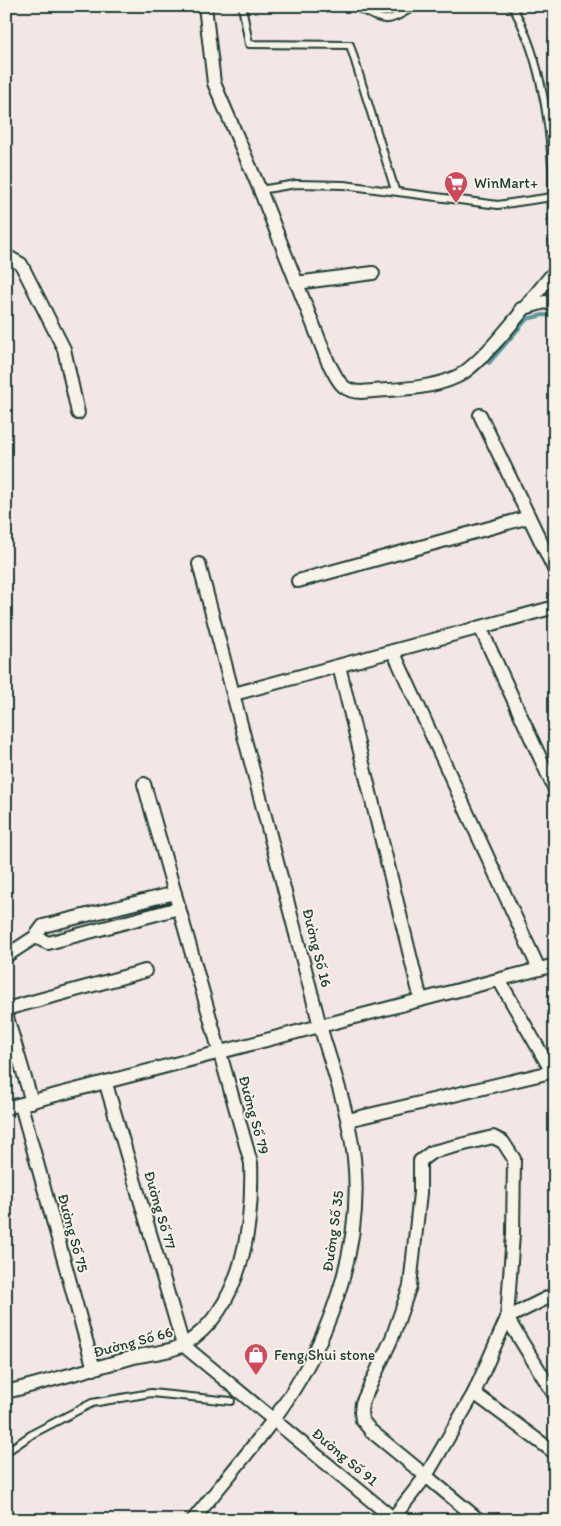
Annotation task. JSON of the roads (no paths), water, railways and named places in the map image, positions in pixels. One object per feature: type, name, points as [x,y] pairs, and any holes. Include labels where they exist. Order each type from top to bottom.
[{"type":"street","points":[[205,6],[214,83],[260,190],[328,362],[344,388],[350,392],[435,384],[458,377],[478,361],[555,271]]},
{"type":"street","points":[[6,259],[10,258],[21,264],[64,349],[78,413]]},
{"type":"street","points":[[296,283],[373,273]]},
{"type":"street","points":[[521,309],[544,302],[555,305]]},
{"type":"street","points":[[480,415],[555,570]]},
{"type":"street","points":[[298,581],[529,517]]},
{"type":"street","name":"Đường Số 16","points":[[199,564],[320,1026]]},
{"type":"street","points":[[234,694],[555,607]]},
{"type":"street","points":[[480,627],[555,790]]},
{"type":"street","points":[[393,651],[539,969]]},
{"type":"street","points":[[339,666],[422,1000]]},
{"type":"street","name":"Đường Số 79","points":[[144,784],[251,1163],[252,1200],[249,1232],[239,1266],[224,1302],[212,1320],[183,1345]]},
{"type":"street","points":[[6,956],[35,937],[43,926],[174,893]]},
{"type":"street","points":[[35,937],[48,943],[179,908]]},
{"type":"street","points":[[6,1108],[106,1084],[555,965]]},
{"type":"street","points":[[6,1008],[145,971]]},
{"type":"street","points":[[348,1120],[554,1073],[499,980]]},
{"type":"street","name":"Đường Số 75","points":[[6,1014],[26,1103],[94,1369]]},
{"type":"street","name":"Đường Số 35","points":[[192,1520],[274,1419],[306,1368],[328,1322],[344,1273],[356,1188],[348,1120],[320,1026]]},
{"type":"street","name":"Đường Số 77","points":[[106,1084],[183,1345]]},
{"type":"street","points":[[394,1519],[426,1476],[474,1393],[507,1318],[513,1234],[514,1159],[503,1142],[493,1137],[432,1152],[420,1161],[420,1193],[410,1286],[392,1338],[362,1403],[361,1412],[362,1420],[371,1431],[426,1476],[479,1520]]},
{"type":"street","points":[[507,1318],[555,1294]]},
{"type":"street","points":[[507,1318],[555,1396]]},
{"type":"street","name":"Đường Số 66","points":[[6,1392],[183,1345],[274,1419]]},
{"type":"street","points":[[474,1393],[555,1454]]},
{"type":"street","name":"Đường Số 91","points":[[274,1419],[394,1519]]},
{"type":"lane","points":[[242,6],[249,44],[350,45],[395,190]]},
{"type":"lane","points":[[355,6],[383,20],[392,20],[415,6]]},
{"type":"lane","points":[[512,6],[531,47],[540,85],[550,145],[552,197],[550,236],[555,254]]},
{"type":"lane","points":[[260,190],[313,184],[395,190],[498,206],[552,197]]},
{"type":"lane","points":[[6,1452],[34,1433],[92,1402],[151,1393],[231,1401]]},
{"type":"waterway","points":[[489,363],[527,319],[543,315],[555,316]]},
{"type":"place","name":"WinMart+","points":[[456,204]]},
{"type":"place","name":"Feng Shui stone","points":[[256,1376]]}]
